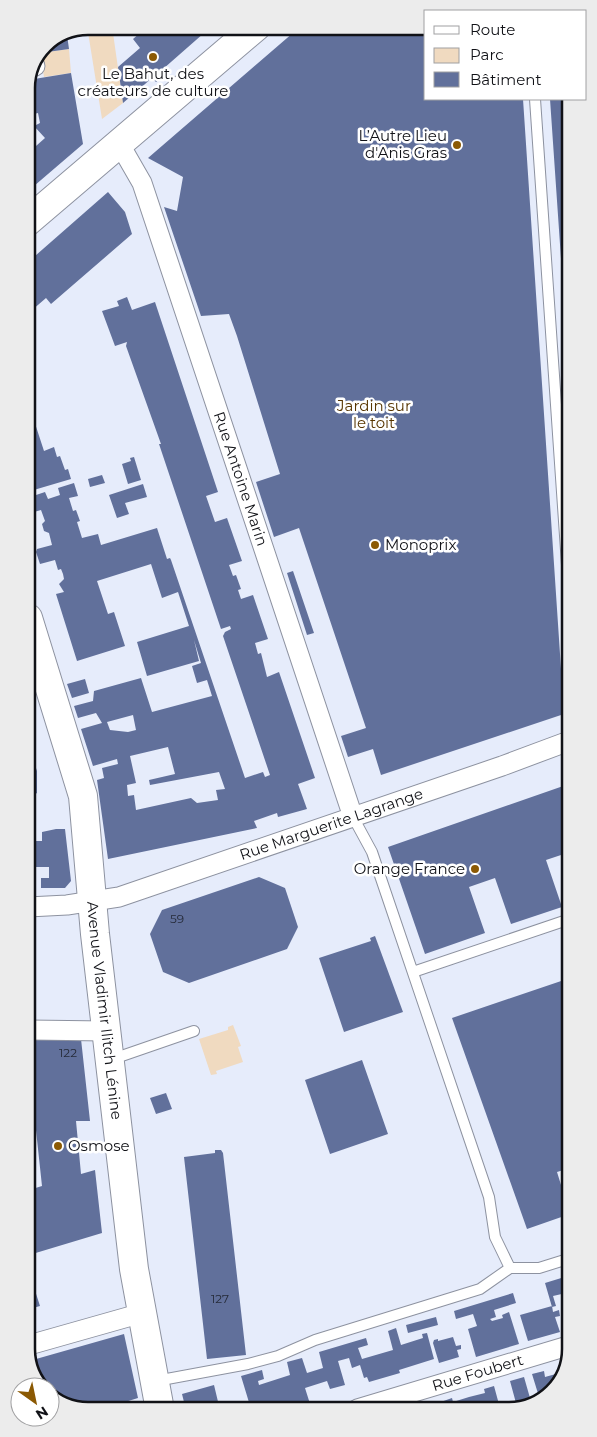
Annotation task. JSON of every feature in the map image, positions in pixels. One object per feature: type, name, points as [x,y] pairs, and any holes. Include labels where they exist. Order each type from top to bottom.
[{"type":"street","points":[[35,215],[246,35]]},
{"type":"street","name":"Rue Antoine Marin","points":[[119,143],[142,183],[353,817]]},
{"type":"street","name":"Avenue Vladimir Ilitch Lénine","points":[[35,641],[83,796],[109,1060],[134,1268],[159,1402]]},
{"type":"street","name":"Rue Marguerite Lagrange","points":[[35,906],[92,902],[119,896],[562,744]]},
{"type":"street","points":[[35,1030],[106,1031]]},
{"type":"street","points":[[35,1343],[142,1313]]},
{"type":"street","name":"Rue Foubert","points":[[380,1402],[562,1348]]},
{"type":"lane","points":[[535,100],[562,459]]},
{"type":"lane","points":[[353,817],[372,852],[489,1197],[495,1237],[510,1268]]},
{"type":"lane","points":[[413,972],[562,922]]},
{"type":"lane","points":[[109,1060],[194,1031]]},
{"type":"lane","points":[[155,1381],[248,1364],[278,1356],[315,1340],[480,1289],[510,1268],[539,1268],[562,1261]]},
{"type":"green space","points":[[88,35],[113,35],[123,103],[102,119]]},
{"type":"green space","points":[[69,49],[71,73],[44,77],[42,63],[49,52]]},
{"type":"green space","points":[[233,1025],[241,1046],[238,1047],[243,1062],[216,1071],[217,1074],[211,1075],[199,1039],[228,1030],[228,1027]]},
{"type":"building","name":"Le Bahut, des créateurs de culture","points":[[138,35],[202,35],[163,69],[166,73],[156,82],[152,78],[123,103],[118,67],[140,48],[133,39]]},
{"type":"building","name":"Jardin sur le toit","points":[[291,35],[424,35],[424,100],[523,100],[562,684],[562,715],[381,775],[373,749],[348,757],[341,736],[366,728],[299,528],[274,537],[256,482],[280,474],[237,336],[229,314],[201,316],[164,207],[177,211],[183,177],[148,158]]},
{"type":"building","points":[[68,39],[69,49],[49,52]]},
{"type":"building","points":[[71,73],[83,144],[35,185],[35,147],[45,138],[35,127],[40,123],[38,113],[35,114],[36,79]]},
{"type":"building","points":[[550,100],[562,100],[562,273]]},
{"type":"building","points":[[108,192],[125,212],[132,234],[51,304],[46,298],[35,308],[35,256]]},
{"type":"building","points":[[127,297],[132,310],[155,302],[218,492],[206,496],[215,522],[227,518],[242,561],[229,565],[233,576],[236,575],[241,589],[238,590],[241,599],[253,595],[268,639],[255,643],[258,654],[261,653],[267,677],[279,672],[315,778],[298,784],[307,809],[278,817],[277,813],[254,821],[257,828],[108,859],[97,780],[104,778],[102,768],[118,764],[117,759],[93,766],[81,729],[102,723],[96,713],[78,718],[74,706],[93,701],[94,691],[141,678],[152,712],[212,696],[207,680],[197,683],[192,666],[201,663],[194,640],[199,661],[147,676],[137,642],[189,626],[178,592],[162,598],[151,564],[97,581],[108,614],[114,612],[125,646],[77,661],[56,594],[64,592],[59,584],[64,579],[63,574],[61,569],[58,570],[55,560],[40,564],[36,552],[37,549],[52,545],[49,533],[44,531],[42,524],[45,521],[41,510],[35,512],[35,495],[45,492],[48,499],[60,495],[58,488],[74,483],[78,496],[69,498],[73,511],[76,510],[80,521],[77,522],[82,538],[98,534],[101,545],[157,528],[167,559],[170,558],[171,560],[245,778],[263,772],[265,777],[270,775],[223,636],[225,632],[231,629],[230,626],[221,629],[159,444],[161,444],[126,346],[127,342],[115,346],[102,311],[119,306],[117,301]],"holes":[[[133,715],[136,730],[128,732],[110,730],[107,722]],[[168,747],[175,774],[149,780],[150,785],[219,772],[225,789],[216,790],[218,800],[197,803],[191,798],[136,810],[134,795],[128,796],[127,785],[136,783],[130,756]]]},
{"type":"building","points":[[35,423],[44,451],[54,447],[57,457],[60,456],[65,470],[68,469],[71,479],[35,490]]},
{"type":"building","points":[[134,457],[141,480],[128,484],[122,464],[131,461],[130,458]]},
{"type":"building","points":[[102,475],[105,483],[90,487],[88,479]]},
{"type":"building","points":[[143,484],[147,497],[125,503],[129,514],[117,518],[109,495]]},
{"type":"building","points":[[293,571],[314,633],[307,635],[287,573]]},
{"type":"building","points":[[85,679],[89,693],[72,698],[67,684]]},
{"type":"building","points":[[35,765],[37,771],[37,793],[35,794]]},
{"type":"building","name":"Orange France","points":[[562,786],[562,855],[546,860],[562,907],[511,924],[495,878],[469,887],[485,933],[425,954],[388,847]]},
{"type":"building","points":[[65,829],[71,881],[65,888],[41,888],[41,878],[49,878],[49,867],[35,867],[35,841],[42,841],[42,832]]},
{"type":"building","points":[[259,877],[285,888],[298,927],[287,949],[189,983],[163,972],[150,934],[162,910]]},
{"type":"building","points":[[375,936],[403,1012],[344,1032],[319,958],[371,941],[370,938]]},
{"type":"building","points":[[562,981],[562,1170],[557,1172],[562,1188],[562,1217],[527,1229],[452,1018]]},
{"type":"building","name":"Osmose","points":[[35,1038],[81,1039],[90,1121],[76,1121],[81,1174],[95,1170],[102,1233],[35,1253],[35,1188],[42,1186],[35,1121]]},
{"type":"building","points":[[362,1060],[388,1134],[330,1154],[305,1080]]},
{"type":"building","points":[[166,1093],[172,1109],[156,1114],[150,1098]]},
{"type":"building","points":[[215,1150],[221,1150],[223,1153],[246,1355],[207,1359],[184,1157],[215,1153]]},
{"type":"building","points":[[562,1278],[562,1294],[553,1296],[556,1306],[552,1307],[545,1283]]},
{"type":"building","points":[[35,1291],[40,1306],[35,1307]]},
{"type":"building","points":[[513,1293],[516,1303],[494,1310],[496,1317],[490,1319],[492,1321],[503,1318],[502,1315],[509,1312],[519,1344],[476,1357],[468,1329],[477,1326],[473,1314],[456,1319],[454,1311]]},
{"type":"building","points":[[552,1306],[553,1312],[559,1310],[560,1316],[555,1317],[560,1332],[528,1341],[520,1315]]},
{"type":"building","points":[[436,1317],[438,1325],[408,1333],[406,1325]]},
{"type":"building","points":[[396,1328],[401,1345],[423,1338],[422,1334],[427,1333],[434,1359],[399,1370],[400,1373],[369,1382],[367,1377],[364,1378],[360,1365],[352,1368],[349,1358],[338,1361],[345,1385],[330,1389],[327,1381],[305,1388],[309,1402],[249,1402],[241,1376],[262,1370],[264,1379],[258,1381],[259,1385],[290,1375],[287,1362],[302,1358],[307,1373],[323,1368],[319,1352],[366,1338],[368,1345],[358,1348],[362,1359],[393,1350],[388,1331]]},
{"type":"building","points":[[124,1334],[138,1398],[125,1402],[77,1401],[60,1394],[60,1377],[43,1377],[36,1359]]},
{"type":"building","points":[[453,1337],[456,1346],[461,1345],[461,1349],[457,1350],[459,1357],[439,1363],[433,1343],[434,1340],[438,1339],[438,1341]]},
{"type":"building","points":[[544,1371],[545,1377],[556,1374],[547,1387],[538,1393],[532,1374]]},
{"type":"building","points":[[524,1377],[530,1398],[516,1401],[510,1381]]},
{"type":"building","points":[[214,1385],[218,1402],[184,1402],[182,1394]]},
{"type":"building","points":[[494,1386],[498,1402],[453,1402],[485,1393],[484,1389]]},
{"type":"building","points":[[452,1398],[453,1402],[441,1402]]},
{"type":"place","name":"Le Bahut, des créateurs de culture","points":[[153,57]]},
{"type":"place","name":"L’Autre Lieu d'Anis Gras","points":[[457,145]]},
{"type":"place","name":"Monoprix","points":[[375,545]]},
{"type":"place","name":"Orange France","points":[[475,869]]},
{"type":"place","name":"Osmose","points":[[58,1146]]}]
